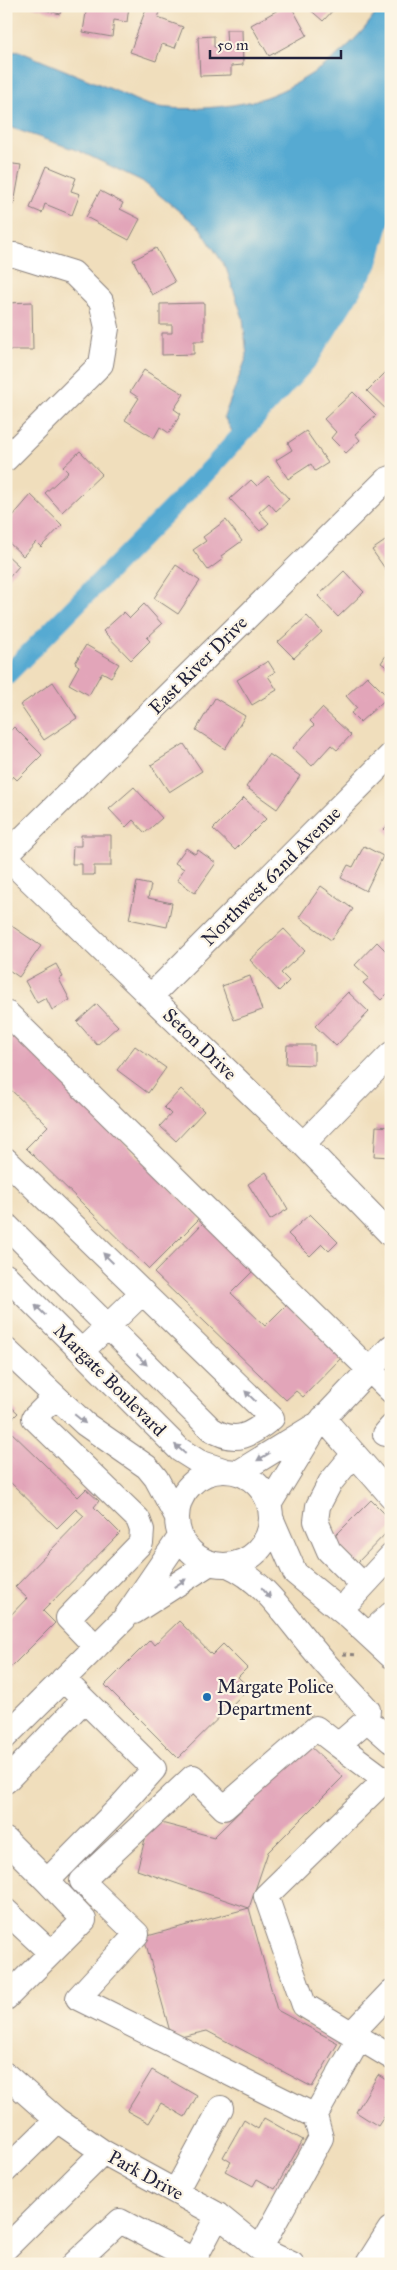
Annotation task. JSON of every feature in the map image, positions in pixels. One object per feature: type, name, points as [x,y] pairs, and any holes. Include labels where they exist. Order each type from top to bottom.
[{"type":"main road","points":[[370,2264],[391,2231]]},
{"type":"street","points":[[6,254],[73,273],[101,301],[107,328],[101,364],[6,459]]},
{"type":"street","name":"East River Drive","points":[[6,856],[386,480],[391,478]]},
{"type":"street","name":"Northwest 62nd Avenue","points":[[151,996],[391,755]]},
{"type":"street","name":"Seton Drive","points":[[6,856],[303,1144],[391,1235]]},
{"type":"street","points":[[6,1016],[8,1014],[391,1391]]},
{"type":"street","points":[[303,1144],[391,1054]]},
{"type":"street","points":[[6,1160],[272,1418],[313,1426],[354,1454],[391,1496]]},
{"type":"street","points":[[6,1225],[211,1429],[222,1435],[234,1438],[254,1432],[272,1418]]},
{"type":"street","name":"Margate Boulevard","points":[[6,1276],[180,1450],[199,1462],[231,1471]]},
{"type":"street","points":[[82,1351],[143,1292]]},
{"type":"street","points":[[338,1744],[367,1720],[368,1710],[329,1668],[261,1587],[241,1571],[193,1553],[179,1527],[179,1503],[186,1490],[202,1476],[231,1471],[313,1426],[391,1347]]},
{"type":"street","name":"Margate Boulevard","points":[[6,1350],[85,1424],[147,1467],[156,1478],[179,1527]]},
{"type":"street","points":[[55,1397],[34,1418],[138,1519],[142,1530],[141,1543],[68,1618],[96,1647]]},
{"type":"street","points":[[124,1619],[219,1564],[250,1558],[259,1551],[270,1531],[271,1511],[313,1426]]},
{"type":"street","points":[[354,1454],[330,1483],[318,1506],[316,1521],[329,1551],[358,1580],[360,1589]]},
{"type":"street","points":[[231,1471],[252,1479],[263,1489],[295,1572],[340,1610],[368,1645],[391,1656]]},
{"type":"street","points":[[9,1727],[63,1679],[124,1619],[179,1527]]},
{"type":"street","points":[[340,1610],[391,1556]]},
{"type":"street","points":[[368,1645],[391,1614]]},
{"type":"street","points":[[47,1881],[154,1770],[63,1679]]},
{"type":"street","points":[[6,1781],[83,1701]]},
{"type":"street","points":[[367,1720],[391,1741]]},
{"type":"street","points":[[315,2116],[78,1998],[137,1934],[82,1881],[193,1777],[224,1808],[316,1728],[388,1783],[266,1896],[304,2005],[355,2037],[389,2054]]},
{"type":"street","points":[[6,1840],[84,1920],[6,1998]]},
{"type":"street","points":[[6,1911],[51,1953]]},
{"type":"street","points":[[260,2249],[321,2138],[315,2116],[355,2037],[391,1992]]},
{"type":"street","name":"Park Drive","points":[[6,2075],[57,2120],[103,2152],[218,2215],[260,2249],[292,2264]]},
{"type":"street","points":[[176,2191],[221,2108]]},
{"type":"street","points":[[6,2170],[57,2120]]},
{"type":"street","points":[[6,2248],[103,2152]]},
{"type":"street","points":[[74,2264],[120,2221],[193,2262],[218,2215]]},
{"type":"path","points":[[337,1659],[343,1653],[368,1645]]},
{"type":"water","points":[[380,6],[391,6],[391,184],[368,264],[309,359],[237,440],[224,417],[247,356],[243,318],[226,268],[200,228],[142,181],[79,151],[6,126],[6,51],[21,52],[149,105],[179,109],[224,106],[263,98],[279,92],[313,73],[345,49],[359,35],[371,21]]},
{"type":"building","points":[[31,6],[63,6],[60,14]]},
{"type":"building","points":[[87,6],[129,6],[127,22],[114,20],[112,37],[83,32]]},
{"type":"building","points":[[147,6],[161,9],[158,18],[183,27],[175,48],[162,44],[156,61],[130,52]]},
{"type":"building","points":[[285,6],[291,6],[307,35],[269,56],[251,25]]},
{"type":"building","points":[[306,6],[337,6],[323,21]]},
{"type":"building","points":[[226,30],[242,30],[243,65],[231,66],[231,75],[200,76],[198,37],[214,36],[214,47],[227,47]]},
{"type":"building","points":[[6,163],[21,165],[14,204],[6,203]]},
{"type":"building","points":[[47,166],[76,178],[71,191],[80,194],[72,215],[45,204],[42,213],[30,208]]},
{"type":"building","points":[[100,191],[123,203],[120,209],[140,219],[129,240],[86,217]]},
{"type":"building","points":[[156,248],[175,282],[152,295],[133,260]]},
{"type":"building","points":[[32,302],[33,350],[7,350],[7,303]]},
{"type":"building","points":[[204,303],[204,341],[194,341],[194,354],[162,355],[162,333],[172,333],[172,325],[160,325],[160,304]]},
{"type":"building","points":[[391,367],[391,414],[367,391]]},
{"type":"building","points":[[144,370],[184,394],[174,409],[181,414],[169,433],[160,427],[154,438],[125,420],[139,398],[130,392]]},
{"type":"building","points":[[353,392],[376,415],[355,434],[360,440],[346,453],[331,438],[336,432],[324,419]]},
{"type":"building","points":[[306,431],[328,463],[315,471],[311,464],[288,479],[276,460],[292,450],[288,443]]},
{"type":"building","points":[[80,451],[102,474],[62,512],[45,493],[68,472],[63,467]]},
{"type":"building","points":[[268,476],[289,499],[276,511],[269,503],[259,512],[269,523],[260,531],[230,499],[251,480],[257,486]]},
{"type":"building","points":[[31,495],[62,525],[41,547],[36,542],[23,556],[6,540],[6,524]]},
{"type":"building","points":[[226,520],[242,541],[221,556],[223,559],[208,570],[193,550],[206,541],[203,537]]},
{"type":"building","points":[[391,537],[391,577],[372,550]]},
{"type":"building","points":[[6,554],[19,566],[6,581]]},
{"type":"building","points":[[176,565],[200,581],[178,614],[154,598]]},
{"type":"building","points":[[344,571],[364,592],[338,617],[318,596]]},
{"type":"building","points":[[144,604],[162,624],[147,638],[150,641],[131,660],[103,631],[124,612],[130,618]]},
{"type":"building","points":[[307,616],[322,632],[294,658],[278,642]]},
{"type":"building","points":[[86,645],[119,664],[111,677],[102,672],[89,695],[69,684],[79,666],[75,663]]},
{"type":"building","points":[[391,648],[391,670],[381,663]]},
{"type":"building","points":[[268,661],[275,672],[268,676],[277,690],[252,705],[237,680]]},
{"type":"building","points":[[367,676],[388,697],[360,722],[351,713],[357,708],[346,696]]},
{"type":"building","points":[[53,682],[77,718],[44,740],[20,705]]},
{"type":"building","points":[[215,698],[245,716],[225,749],[196,730]]},
{"type":"building","points":[[322,708],[351,735],[337,750],[331,745],[312,766],[293,748],[314,725],[310,721]]},
{"type":"building","points":[[14,727],[42,755],[17,780],[13,776],[6,784],[6,735]]},
{"type":"building","points":[[184,744],[202,771],[169,792],[151,765]]},
{"type":"building","points":[[269,754],[300,776],[277,809],[246,787]]},
{"type":"building","points":[[134,787],[162,818],[145,833],[133,820],[126,827],[109,809]]},
{"type":"building","points":[[244,798],[266,819],[235,850],[213,829]]},
{"type":"building","points":[[391,822],[391,836],[384,829]]},
{"type":"building","points":[[81,835],[111,835],[111,866],[94,866],[94,875],[82,875],[82,864],[72,864],[73,846],[81,846]]},
{"type":"building","points":[[364,846],[383,856],[366,891],[341,878],[348,865],[353,867]]},
{"type":"building","points":[[186,848],[195,854],[198,850],[216,863],[195,893],[177,880],[184,869],[175,863]]},
{"type":"building","points":[[137,882],[151,885],[148,898],[172,903],[167,927],[129,919]]},
{"type":"building","points":[[321,886],[353,909],[331,940],[299,917]]},
{"type":"building","points":[[6,922],[41,946],[19,977],[6,968]]},
{"type":"building","points":[[284,929],[305,951],[281,973],[289,981],[279,991],[250,960]]},
{"type":"building","points":[[377,942],[391,956],[391,977],[387,981],[391,985],[391,990],[381,1000],[363,983],[369,978],[355,965]]},
{"type":"building","points":[[56,964],[63,977],[59,979],[70,1000],[52,1010],[46,998],[37,1003],[25,981]]},
{"type":"building","points":[[250,976],[262,1010],[234,1020],[222,986]]},
{"type":"building","points":[[348,992],[369,1012],[336,1046],[315,1026]]},
{"type":"building","points":[[97,1004],[118,1026],[97,1045],[77,1022]]},
{"type":"building","points":[[6,1027],[200,1218],[149,1269],[26,1148],[48,1126],[6,1085]]},
{"type":"building","points":[[287,1045],[314,1045],[314,1065],[286,1064]]},
{"type":"building","points":[[135,1046],[166,1068],[148,1093],[117,1070]]},
{"type":"building","points":[[181,1089],[204,1111],[176,1141],[160,1126],[171,1114],[164,1107]]},
{"type":"building","points":[[376,1126],[391,1127],[391,1157],[374,1156]]},
{"type":"building","points":[[266,1172],[288,1209],[270,1220],[248,1184]]},
{"type":"building","points":[[310,1214],[338,1242],[329,1251],[322,1244],[310,1256],[288,1234]]},
{"type":"building","points":[[204,1222],[254,1270],[231,1293],[265,1326],[287,1304],[342,1357],[303,1397],[296,1391],[286,1400],[154,1273]]},
{"type":"building","points":[[6,1402],[18,1413],[6,1425]]},
{"type":"building","points":[[6,1427],[78,1497],[86,1489],[99,1501],[94,1507],[120,1533],[43,1611],[55,1623],[6,1672],[6,1620],[27,1598],[15,1587],[84,1516],[76,1509],[57,1528],[6,1478]]},
{"type":"building","points":[[371,1500],[391,1520],[391,1528],[357,1563],[332,1539]]},
{"type":"building","points":[[179,1621],[212,1655],[223,1644],[247,1668],[238,1677],[249,1688],[178,1758],[105,1685],[150,1640],[154,1645]]},
{"type":"building","points":[[308,1744],[343,1777],[268,1852],[249,1908],[137,1870],[150,1820],[214,1837]]},
{"type":"building","points":[[249,1908],[277,2010],[338,2043],[312,2087],[207,2031],[172,2039],[144,1937]]},
{"type":"building","points":[[152,2070],[197,2096],[185,2117],[161,2103],[149,2123],[127,2111]]},
{"type":"building","points":[[378,2075],[391,2083],[391,2106],[378,2126],[356,2112]]},
{"type":"building","points":[[264,2118],[303,2140],[275,2189],[257,2179],[253,2186],[225,2171],[231,2162],[223,2157],[244,2120],[258,2129]]},
{"type":"waterway","points":[[6,676],[210,469],[309,359],[368,264],[391,184]]},
{"type":"place","name":"Margate Police Department","points":[[207,1697]]}]
